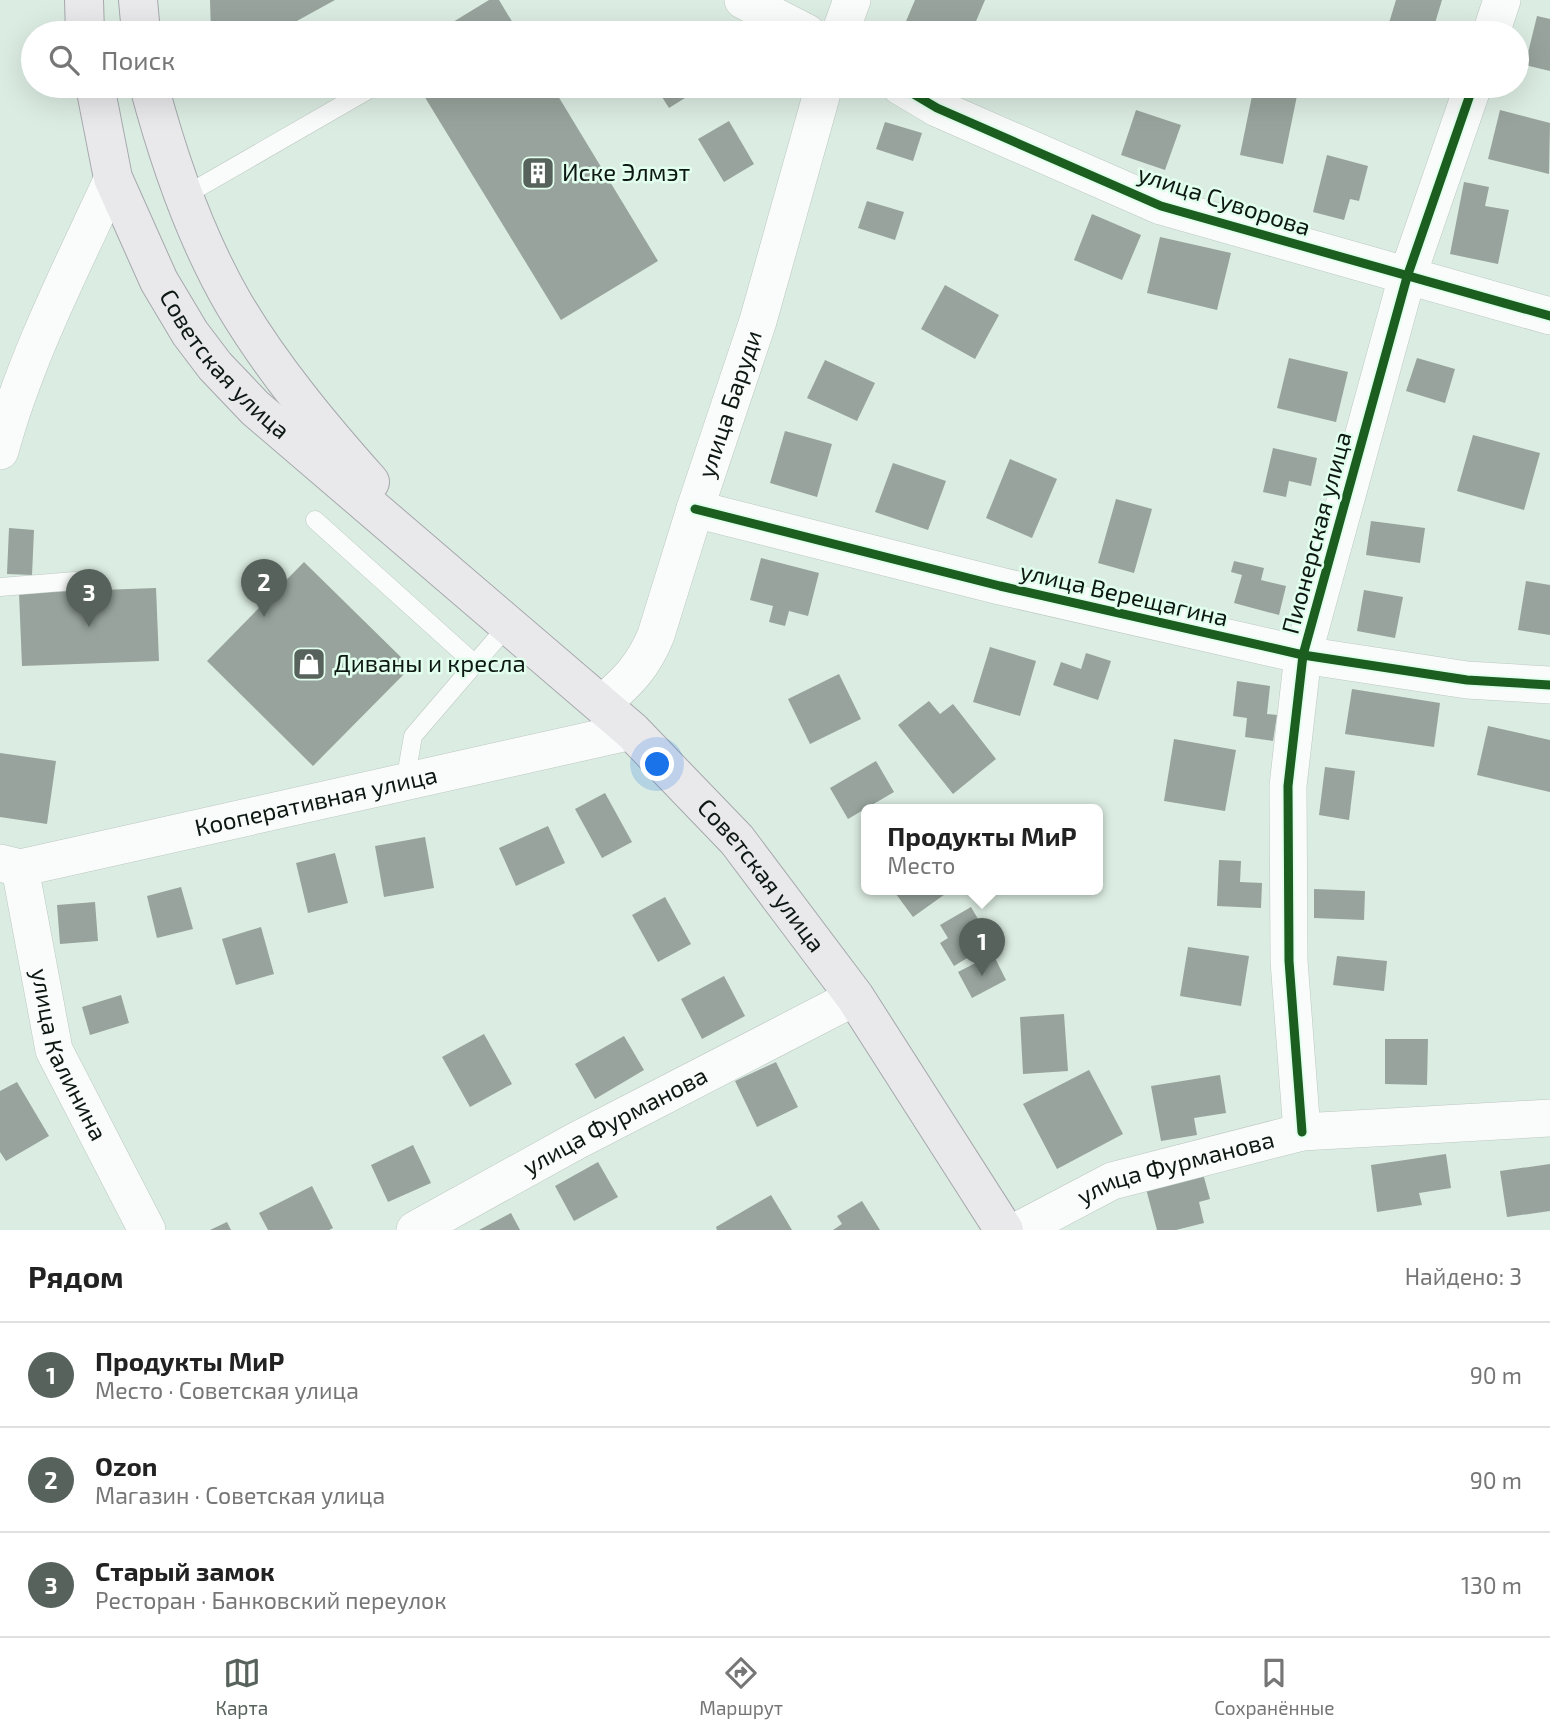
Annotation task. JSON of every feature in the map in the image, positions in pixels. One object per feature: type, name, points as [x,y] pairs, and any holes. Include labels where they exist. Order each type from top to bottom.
[{"type":"main road","points":[[84,0],[85,21]]},
{"type":"main road","points":[[138,0],[140,21]]},
{"type":"main road","name":"Советская улица","points":[[97,98],[114,178],[159,281],[190,333],[215,366],[254,408],[632,731],[737,840],[855,998],[1004,1230]]},
{"type":"main road","name":"Советская улица","points":[[152,98],[165,146],[184,196],[228,293],[272,363],[341,450],[452,576]]},
{"type":"street","points":[[743,0],[784,21]]},
{"type":"street","points":[[844,21],[852,0]]},
{"type":"street","points":[[1495,21],[1502,0]]},
{"type":"street","name":"улица Баруди","points":[[602,704],[632,678],[649,654],[758,321],[821,98]]},
{"type":"street","name":"улица Суворова","points":[[920,98],[937,108],[1161,206],[1550,316]]},
{"type":"street","name":"Пионерская улица","points":[[1302,1132],[1289,961],[1288,786],[1303,655],[1407,277],[1469,98]]},
{"type":"street","points":[[3,431],[56,302],[114,178]]},
{"type":"street","name":"улица Верещагина","points":[[695,509],[1000,586],[1303,655],[1467,680],[1550,685]]},
{"type":"street","name":"Кооперативная улица","points":[[10,866],[632,731]]},
{"type":"street","name":"улица Калинина","points":[[10,866],[54,1050],[147,1230]]},
{"type":"street","name":"улица Фурманова","points":[[415,1230],[576,1141],[855,998]]},
{"type":"street","name":"улица Фурманова","points":[[1019,1230],[1112,1181],[1302,1132],[1550,1118]]},
{"type":"lane","points":[[184,196],[354,98]]},
{"type":"lane","points":[[315,520],[475,664]]},
{"type":"lane","points":[[0,587],[87,580]]},
{"type":"lane","points":[[405,782],[413,736],[509,624]]},
{"type":"building","points":[[210,0],[335,0],[297,21],[211,21]]},
{"type":"building","points":[[489,0],[499,0],[512,21],[455,21]]},
{"type":"building","points":[[915,0],[985,0],[976,21],[906,21]]},
{"type":"building","points":[[1396,0],[1442,0],[1436,21],[1390,21]]},
{"type":"building","points":[[1537,16],[1550,19],[1550,71],[1529,66],[1529,49]]},
{"type":"building","name":"Иске Элмэт","points":[[425,98],[559,98],[658,261],[561,320]]},
{"type":"building","points":[[663,98],[685,98],[669,108]]},
{"type":"building","points":[[1252,98],[1297,98],[1283,164],[1240,155]]},
{"type":"building","points":[[1136,110],[1181,125],[1165,170],[1121,155]]},
{"type":"building","points":[[1500,110],[1550,123],[1549,174],[1488,159]]},
{"type":"building","points":[[729,121],[754,164],[724,182],[698,139]]},
{"type":"building","points":[[885,122],[922,133],[913,161],[876,149]]},
{"type":"building","points":[[1327,155],[1368,166],[1359,201],[1350,199],[1344,220],[1313,212]]},
{"type":"building","points":[[1464,182],[1489,187],[1485,206],[1509,210],[1498,264],[1450,254]]},
{"type":"building","points":[[867,201],[904,212],[895,240],[858,228]]},
{"type":"building","points":[[1092,214],[1141,235],[1122,280],[1074,260]]},
{"type":"building","points":[[1160,237],[1231,253],[1217,310],[1147,293]]},
{"type":"building","points":[[945,285],[999,315],[975,359],[921,329]]},
{"type":"building","points":[[1289,358],[1348,372],[1336,422],[1277,408]]},
{"type":"building","points":[[1417,358],[1455,369],[1445,403],[1406,391]]},
{"type":"building","points":[[825,360],[875,383],[857,421],[807,398]]},
{"type":"building","points":[[785,431],[832,444],[817,497],[770,483]]},
{"type":"building","points":[[1473,435],[1540,453],[1524,510],[1457,491]]},
{"type":"building","points":[[1273,448],[1317,458],[1311,486],[1289,481],[1286,497],[1263,492]]},
{"type":"building","points":[[1010,459],[1057,479],[1032,538],[986,518]]},
{"type":"building","points":[[893,463],[946,481],[928,530],[875,512]]},
{"type":"building","points":[[1116,499],[1152,509],[1134,573],[1098,563]]},
{"type":"building","points":[[1371,521],[1425,528],[1420,563],[1366,555]]},
{"type":"building","points":[[9,528],[34,530],[32,575],[7,574]]},
{"type":"building","points":[[761,558],[819,573],[808,616],[789,611],[785,626],[769,622],[773,606],[750,600]]},
{"type":"building","points":[[1234,561],[1264,568],[1261,580],[1286,586],[1279,615],[1234,603],[1242,575],[1231,572]]},
{"type":"building","name":"Диваны и кресла","points":[[304,562],[411,667],[313,766],[207,661]]},
{"type":"building","points":[[1526,581],[1550,585],[1550,635],[1518,630]]},
{"type":"building","points":[[156,588],[159,661],[22,666],[19,593]]},
{"type":"building","points":[[1364,590],[1403,597],[1395,638],[1357,631]]},
{"type":"building","points":[[990,647],[1036,661],[1020,716],[973,702]]},
{"type":"building","points":[[1086,653],[1111,661],[1098,700],[1053,685],[1061,662],[1081,669]]},
{"type":"building","points":[[839,674],[861,719],[810,744],[788,699]]},
{"type":"building","points":[[1237,681],[1270,686],[1267,714],[1277,715],[1273,741],[1245,737],[1247,718],[1233,716]]},
{"type":"building","points":[[1352,689],[1440,703],[1434,747],[1345,734]]},
{"type":"building","points":[[929,701],[940,714],[953,704],[996,759],[953,794],[898,725]]},
{"type":"building","points":[[1488,726],[1550,740],[1550,792],[1477,775]]},
{"type":"building","points":[[1174,739],[1236,750],[1225,811],[1164,801]]},
{"type":"building","points":[[0,753],[56,761],[47,824],[0,817]]},
{"type":"building","points":[[876,761],[894,792],[874,804],[861,804],[861,811],[848,819],[830,788]]},
{"type":"building","points":[[1325,767],[1355,771],[1349,820],[1319,815]]},
{"type":"building","points":[[605,793],[632,842],[602,858],[575,809]]},
{"type":"building","points":[[548,826],[565,863],[516,886],[499,848]]},
{"type":"building","points":[[425,837],[434,888],[384,897],[375,846]]},
{"type":"building","points":[[335,853],[348,903],[308,913],[296,863]]},
{"type":"building","points":[[1219,860],[1241,861],[1240,882],[1262,883],[1261,908],[1217,906]]},
{"type":"building","points":[[181,887],[193,929],[157,938],[147,896]]},
{"type":"building","points":[[1314,889],[1365,891],[1364,920],[1314,918]]},
{"type":"building","points":[[897,895],[944,895],[913,917]]},
{"type":"building","points":[[665,897],[691,944],[658,962],[632,915]]},
{"type":"building","points":[[95,902],[98,941],[60,944],[57,905]]},
{"type":"building","points":[[971,907],[992,943],[954,966],[940,943],[948,938],[940,925]]},
{"type":"building","points":[[261,927],[274,974],[236,985],[222,939]]},
{"type":"building","points":[[1188,947],[1249,956],[1241,1006],[1180,996]]},
{"type":"building","points":[[993,954],[1006,980],[972,998],[958,972]]},
{"type":"building","points":[[1337,956],[1387,961],[1384,991],[1333,985]]},
{"type":"building","points":[[724,976],[745,1016],[702,1039],[681,999]]},
{"type":"building","points":[[121,995],[129,1023],[90,1035],[82,1007]]},
{"type":"building","points":[[1064,1014],[1068,1071],[1023,1074],[1020,1017]]},
{"type":"building","points":[[484,1034],[512,1084],[470,1107],[442,1057]]},
{"type":"building","points":[[624,1036],[644,1070],[595,1099],[575,1064]]},
{"type":"building","points":[[1385,1039],[1428,1039],[1427,1085],[1385,1084]]},
{"type":"building","points":[[776,1062],[798,1107],[757,1127],[735,1081]]},
{"type":"building","points":[[1089,1070],[1123,1134],[1057,1169],[1023,1104]]},
{"type":"building","points":[[1220,1075],[1226,1113],[1194,1118],[1197,1135],[1161,1141],[1151,1086]]},
{"type":"building","points":[[17,1082],[49,1136],[6,1161],[0,1152],[0,1091]]},
{"type":"building","points":[[413,1145],[431,1183],[388,1202],[371,1165]]},
{"type":"building","points":[[1446,1154],[1451,1188],[1419,1193],[1422,1205],[1377,1212],[1371,1165]]},
{"type":"building","points":[[598,1162],[618,1197],[574,1221],[555,1186]]},
{"type":"building","points":[[1550,1164],[1550,1211],[1507,1217],[1500,1171]]},
{"type":"building","points":[[1202,1170],[1210,1199],[1199,1202],[1204,1223],[1176,1230],[1157,1230],[1145,1185]]},
{"type":"building","points":[[312,1186],[333,1228],[268,1230],[259,1213]]},
{"type":"building","points":[[771,1195],[792,1230],[717,1230],[716,1227]]},
{"type":"building","points":[[862,1201],[880,1230],[833,1230],[842,1224],[837,1216]]},
{"type":"building","points":[[511,1213],[520,1230],[479,1230]]},
{"type":"building","points":[[227,1222],[231,1230],[210,1230]]},
{"type":"cycle path","points":[[920,98],[937,108],[1161,206],[1550,316]]},
{"type":"cycle path","points":[[1302,1132],[1289,961],[1288,786],[1303,655],[1407,277],[1469,98]]},
{"type":"cycle path","points":[[695,509],[1000,586],[1303,655],[1467,680],[1550,685]]},
{"type":"place","name":"Иске Элмэт","points":[[538,173]]},
{"type":"place","name":"Ozon","points":[[264,617]]},
{"type":"place","name":"Старый замок","points":[[89,627]]},
{"type":"place","name":"Диваны и кресла","points":[[309,664]]},
{"type":"place","name":"Продукты МиР","points":[[982,976]]}]
